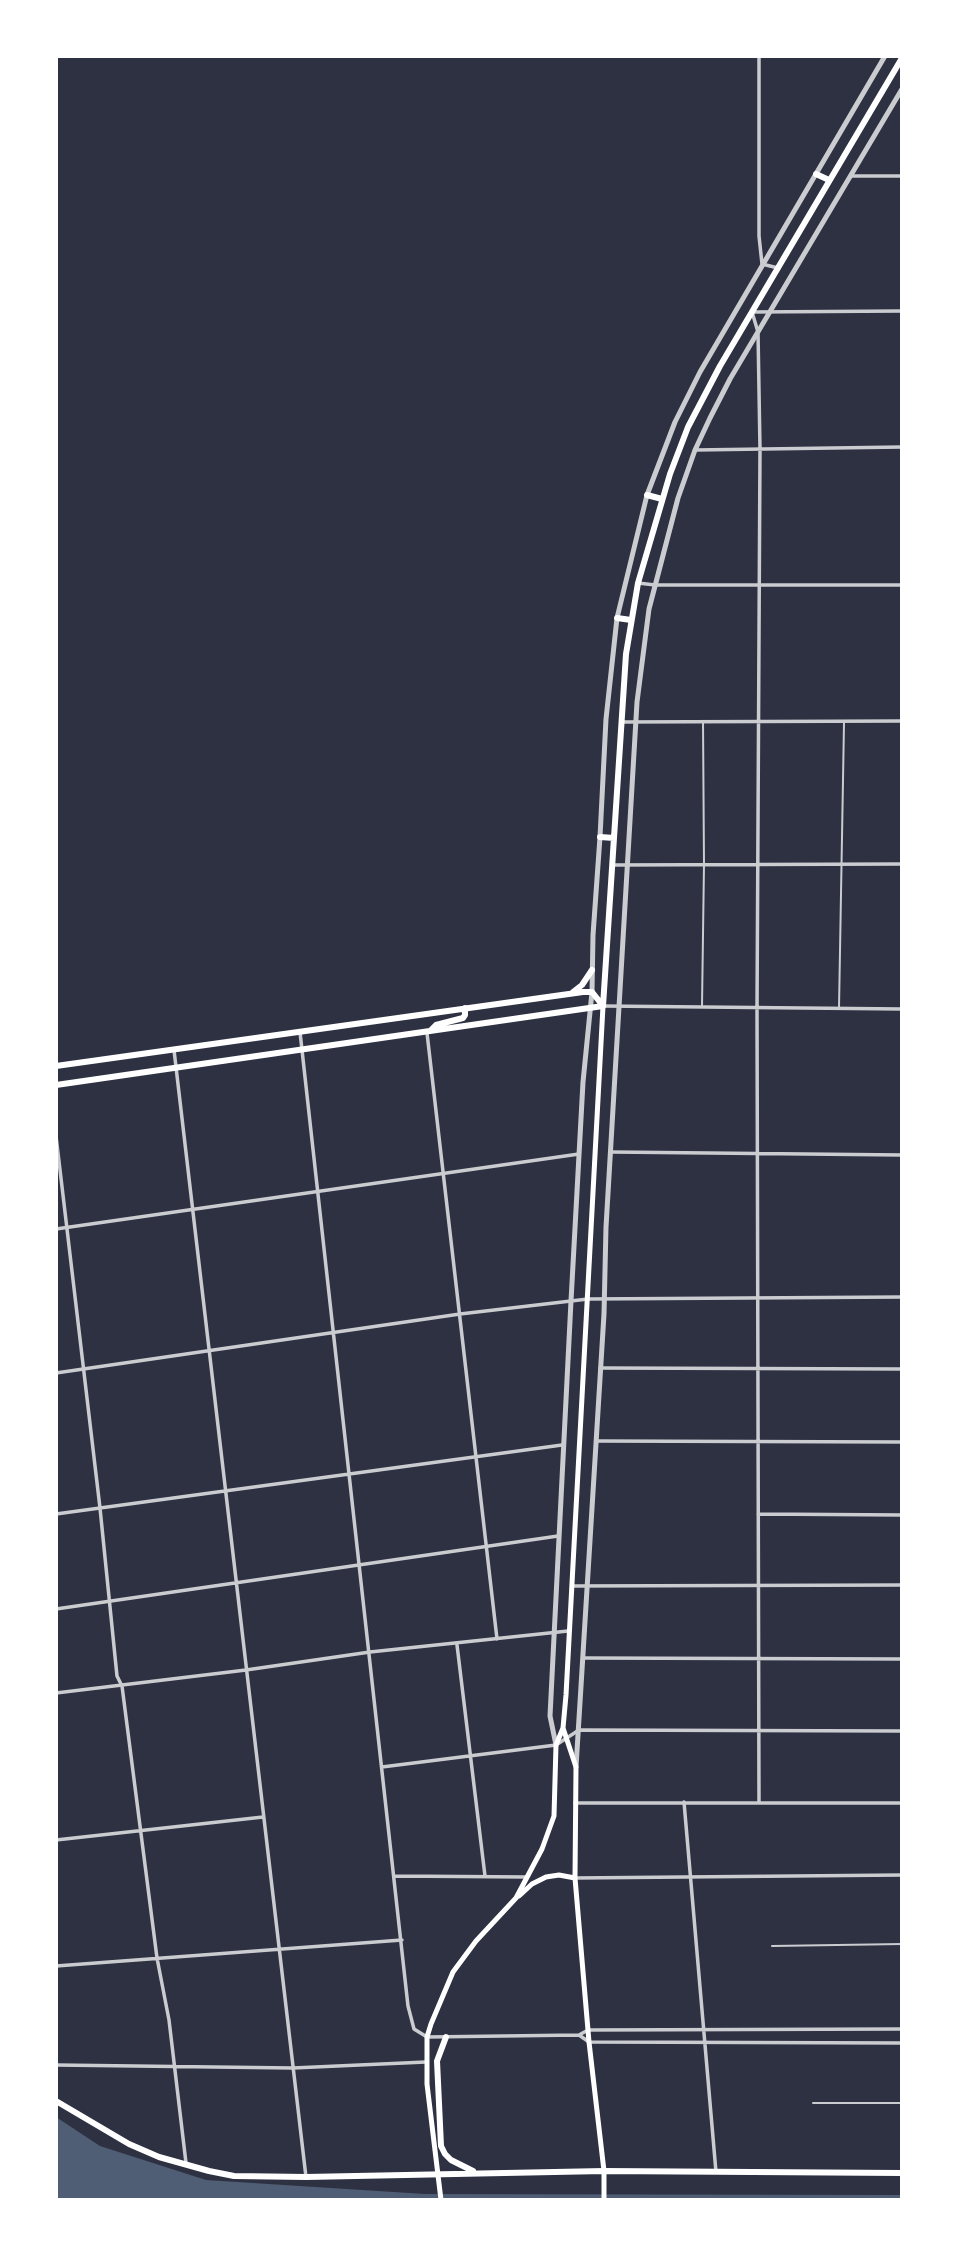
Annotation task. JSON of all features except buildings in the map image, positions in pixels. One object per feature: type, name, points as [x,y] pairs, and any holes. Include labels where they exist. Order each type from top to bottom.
[{"type":"main road","points":[[516,1898],[542,1849],[554,1816],[556,1745],[563,1728],[621,722],[631,620],[638,583],[662,499],[688,427],[720,366],[902,59]]},
{"type":"main road","points":[[816,174],[829,180]]},
{"type":"main road","points":[[647,495],[662,499]]},
{"type":"main road","points":[[617,618],[631,620]]},
{"type":"main road","points":[[600,837],[614,838]]},
{"type":"main road","points":[[570,993],[582,985],[592,970]]},
{"type":"main road","points":[[56,1066],[570,993],[592,992],[603,1006]]},
{"type":"main road","points":[[56,1085],[603,1006]]},
{"type":"main road","points":[[429,1031],[436,1025],[463,1018],[465,1008]]},
{"type":"main road","points":[[563,1728],[576,1767],[575,1878],[589,2042],[604,2171],[604,2200]]},
{"type":"main road","points":[[441,2200],[426,2063],[427,2037],[440,2000],[453,1972],[475,1941],[516,1898],[532,1884],[546,1877],[559,1875],[575,1878]]},
{"type":"main road","points":[[446,2037],[438,2061],[442,2146],[451,2161],[474,2172]]},
{"type":"main road","points":[[56,2101],[130,2144],[186,2165],[234,2176],[604,2171],[902,2173]]},
{"type":"street","points":[[759,56],[757,211],[762,264]]},
{"type":"street","points":[[556,1745],[550,1716],[558,1536],[606,719],[617,618],[647,495],[675,422],[700,372],[885,56]]},
{"type":"street","points":[[576,1767],[636,722],[641,659],[655,585],[678,498],[695,450],[730,379],[902,89]]},
{"type":"street","points":[[850,176],[902,176]]},
{"type":"street","points":[[762,264],[778,268]]},
{"type":"street","points":[[760,1802],[757,1009],[760,449],[758,332],[752,312],[902,311]]},
{"type":"street","points":[[695,450],[902,447]]},
{"type":"street","points":[[638,583],[902,585]]},
{"type":"street","points":[[621,722],[902,720]]},
{"type":"street","points":[[612,865],[902,864]]},
{"type":"street","points":[[603,1006],[902,1009]]},
{"type":"street","points":[[300,1031],[408,2006],[414,2028],[427,2037],[579,2035],[588,2030],[902,2029]]},
{"type":"street","points":[[429,1031],[497,1639]]},
{"type":"street","points":[[173,1049],[306,2177]]},
{"type":"street","points":[[56,1136],[117,1676],[122,1686],[157,1958],[169,2020],[186,2165]]},
{"type":"street","points":[[611,1152],[902,1155]]},
{"type":"street","points":[[56,1229],[579,1154]]},
{"type":"street","points":[[56,1373],[460,1314],[589,1299],[902,1297]]},
{"type":"street","points":[[600,1368],[902,1369]]},
{"type":"street","points":[[596,1441],[902,1442]]},
{"type":"street","points":[[56,1514],[565,1444]]},
{"type":"street","points":[[758,1514],[902,1514]]},
{"type":"street","points":[[56,1609],[558,1536]]},
{"type":"street","points":[[571,1586],[902,1585]]},
{"type":"street","points":[[56,1693],[370,1652],[568,1631]]},
{"type":"street","points":[[457,1644],[485,1876]]},
{"type":"street","points":[[583,1658],[902,1658]]},
{"type":"street","points":[[382,1767],[556,1745],[579,1730],[902,1731]]},
{"type":"street","points":[[684,1802],[716,2172]]},
{"type":"street","points":[[575,1803],[902,1803]]},
{"type":"street","points":[[56,1840],[264,1817]]},
{"type":"street","points":[[575,1878],[902,1875]]},
{"type":"street","points":[[395,1876],[527,1877]]},
{"type":"street","points":[[56,1966],[402,1940]]},
{"type":"street","points":[[579,2035],[589,2042],[902,2043]]},
{"type":"street","points":[[56,2064],[293,2067],[426,2063]]},
{"type":"lane","points":[[702,1008],[705,864],[703,720]]},
{"type":"lane","points":[[839,1009],[844,720]]},
{"type":"lane","points":[[772,1946],[902,1944]]},
{"type":"lane","points":[[813,2104],[902,2103]]},
{"type":"water","points":[[56,2117],[100,2146],[206,2180],[425,2194],[902,2195],[902,2200],[56,2200]]}]
